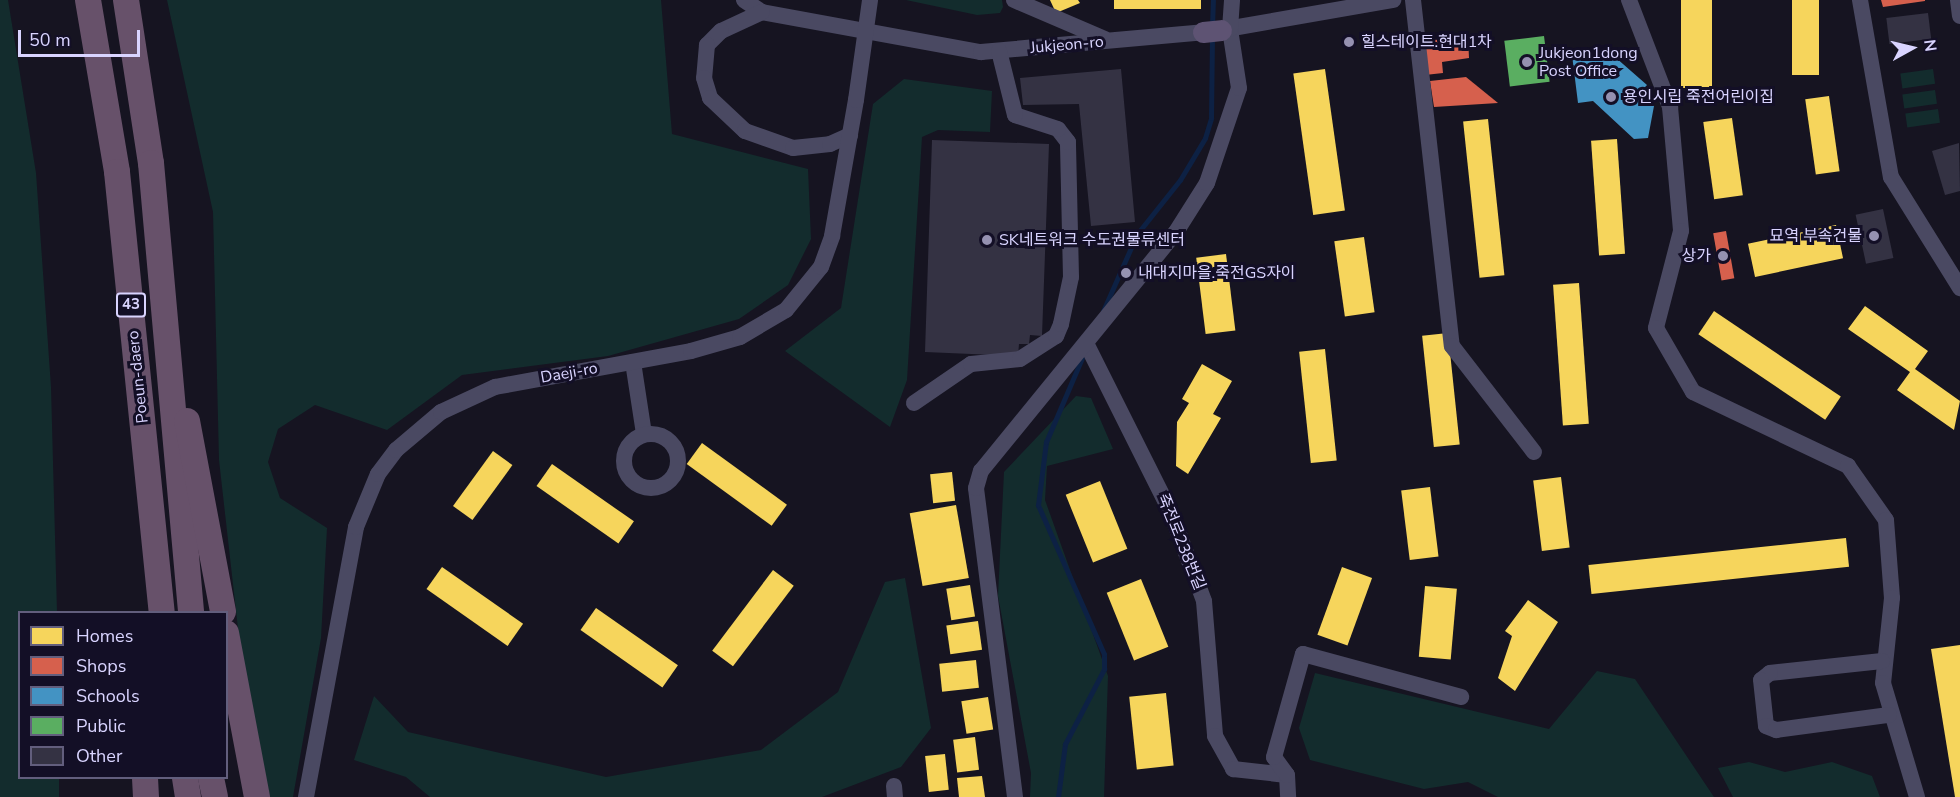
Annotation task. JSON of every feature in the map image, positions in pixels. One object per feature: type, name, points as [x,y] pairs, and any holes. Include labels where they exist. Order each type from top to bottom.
[{"type":"highway","name":"Poeun-daero","points":[[88,0],[117,172],[162,611]]},
{"type":"highway","name":"Poeun-daero","points":[[126,0],[168,319],[178,501],[191,611]]},
{"type":"highway","points":[[168,319],[223,611]]},
{"type":"highway","points":[[137,370],[148,611]]},
{"type":"highway","points":[[228,644],[257,797]]},
{"type":"highway","points":[[145,779],[146,797]]},
{"type":"highway","points":[[185,779],[188,797]]},
{"type":"highway","points":[[211,779],[215,797]]},
{"type":"street","name":"Jukjeon-ro","points":[[744,0],[762,12],[999,51],[1218,30],[1393,0]]},
{"type":"street","name":"Daeji-ro","points":[[306,797],[356,527],[374,482],[396,450],[441,412],[495,387],[633,362],[740,337],[764,326],[805,292],[832,236],[856,100],[870,0]]},
{"type":"street","points":[[1014,0],[1060,24],[1112,41]]},
{"type":"street","points":[[1015,797],[976,488],[988,458],[1088,348],[1108,317],[1208,183],[1239,88],[1218,30],[1233,0]]},
{"type":"street","points":[[1413,0],[1452,346],[1534,452]]},
{"type":"street","points":[[1629,0],[1670,108],[1680,220],[1656,328],[1693,392],[1848,465],[1886,520],[1892,598],[1882,661],[1889,715],[1917,797]]},
{"type":"street","points":[[1860,0],[1891,177],[1960,288]]},
{"type":"street","points":[[1958,0],[1960,16]]},
{"type":"street","points":[[762,12],[721,31],[707,45],[704,78],[710,98],[746,131],[793,148],[830,144],[850,135]]},
{"type":"street","points":[[914,403],[971,364],[1020,359],[1056,336],[1061,324],[1071,277],[1068,142],[1058,129],[1032,125],[1015,115],[999,51]]},
{"type":"street","name":"죽전로238번길","points":[[1088,348],[1171,513],[1204,601],[1215,736],[1233,769],[1287,775]]},
{"type":"street","points":[[633,362],[644,434]]},
{"type":"street","points":[[644,434],[662,436],[684,453],[677,470],[667,483],[652,488],[636,483],[624,460],[630,444],[644,434]]},
{"type":"street","points":[[1288,797],[1287,775],[1274,757],[1304,654],[1461,697]]},
{"type":"street","points":[[1882,661],[1770,673],[1761,680],[1766,726],[1776,730],[1889,715]]},
{"type":"green space","points":[[0,0],[8,0],[36,173],[51,387],[57,611],[18,611],[18,779],[59,779],[59,797],[0,797]]},
{"type":"green space","points":[[167,0],[661,0],[672,134],[808,169],[811,239],[788,285],[739,319],[608,356],[462,375],[387,430],[315,405],[278,429],[268,462],[280,498],[327,528],[321,638],[293,797],[270,797],[241,655],[219,460],[213,212]]},
{"type":"green space","points":[[906,0],[1002,0],[1003,7],[1000,13],[977,15]]},
{"type":"green space","points":[[1933,69],[1935,84],[1902,88],[1900,74]]},
{"type":"green space","points":[[904,79],[992,91],[990,132],[938,130],[922,137],[907,380],[890,427],[785,351],[841,308],[873,104]]},
{"type":"green space","points":[[1935,90],[1937,104],[1904,108],[1902,95]]},
{"type":"green space","points":[[1938,109],[1940,123],[1907,127],[1905,114]]},
{"type":"green space","points":[[1076,396],[1091,398],[1113,449],[1047,466],[1045,500],[1108,676],[1104,797],[1030,797],[1031,773],[998,596],[1004,472]]},
{"type":"green space","points":[[905,578],[931,728],[901,767],[822,797],[430,797],[406,777],[354,760],[374,696],[408,732],[606,777],[761,750],[838,692],[885,582]]},
{"type":"green space","points":[[1597,671],[1635,679],[1714,797],[1498,797],[1468,782],[1424,789],[1310,760],[1299,728],[1315,673],[1549,729]]},
{"type":"green space","points":[[1749,762],[1785,772],[1832,762],[1872,776],[1880,797],[1733,797],[1718,768]]},
{"type":"building: Homes","points":[[1050,0],[1078,0],[1080,3],[1056,13]]},
{"type":"building: Homes","points":[[1114,0],[1201,0],[1201,9],[1114,9]]},
{"type":"building: Homes","points":[[1681,0],[1712,0],[1712,88],[1681,88]]},
{"type":"building: Homes","points":[[1792,0],[1819,0],[1819,75],[1792,75]]},
{"type":"building: Homes","points":[[1325,69],[1345,211],[1313,215],[1293,73]]},
{"type":"building: Homes","points":[[1829,96],[1840,171],[1816,175],[1805,99]]},
{"type":"building: Homes","points":[[1732,118],[1743,195],[1714,199],[1703,122]]},
{"type":"building: Homes","points":[[1488,119],[1504,275],[1480,278],[1463,122]]},
{"type":"building: Homes","points":[[1617,139],[1625,254],[1599,256],[1591,141]]},
{"type":"building: Homes","points":[[1836,225],[1843,258],[1755,277],[1748,244]]},
{"type":"building: Homes","points":[[1364,237],[1375,312],[1345,316],[1334,241]]},
{"type":"building: Homes","points":[[1226,254],[1235,330],[1206,334],[1196,258]]},
{"type":"building: Homes","points":[[1579,283],[1589,424],[1563,425],[1553,285]]},
{"type":"building: Homes","points":[[1865,306],[1928,351],[1915,369],[1960,401],[1954,430],[1897,390],[1910,372],[1848,329]]},
{"type":"building: Homes","points":[[1714,311],[1841,397],[1825,420],[1698,334]]},
{"type":"building: Homes","points":[[1448,333],[1460,444],[1434,447],[1422,336]]},
{"type":"building: Homes","points":[[1325,349],[1337,460],[1311,463],[1299,352]]},
{"type":"building: Homes","points":[[1202,364],[1232,381],[1213,414],[1221,418],[1188,474],[1176,466],[1177,422],[1189,403],[1182,399]]},
{"type":"building: Homes","points":[[702,443],[787,505],[772,526],[687,464]]},
{"type":"building: Homes","points":[[493,451],[512,465],[472,520],[453,506]]},
{"type":"building: Homes","points":[[552,464],[634,521],[618,543],[537,486]]},
{"type":"building: Homes","points":[[952,472],[955,501],[933,503],[930,474]]},
{"type":"building: Homes","points":[[1561,477],[1570,547],[1542,551],[1533,480]]},
{"type":"building: Homes","points":[[1100,481],[1127,549],[1093,563],[1066,495]]},
{"type":"building: Homes","points":[[1430,487],[1439,556],[1410,560],[1401,491]]},
{"type":"building: Homes","points":[[956,505],[969,578],[923,586],[910,513]]},
{"type":"building: Homes","points":[[1846,538],[1849,567],[1591,594],[1588,565]]},
{"type":"building: Homes","points":[[442,567],[523,624],[508,646],[427,589]]},
{"type":"building: Homes","points":[[1342,567],[1372,578],[1347,646],[1317,635]]},
{"type":"building: Homes","points":[[773,570],[794,586],[733,666],[712,651]]},
{"type":"building: Homes","points":[[1141,579],[1168,647],[1134,661],[1107,593]]},
{"type":"building: Homes","points":[[970,585],[975,617],[951,620],[946,589]]},
{"type":"building: Homes","points":[[1425,586],[1457,589],[1451,660],[1419,657]]},
{"type":"building: Homes","points":[[1528,600],[1558,622],[1515,691],[1498,678],[1512,636],[1505,631]]},
{"type":"building: Homes","points":[[596,608],[678,665],[662,687],[581,630]]},
{"type":"building: Homes","points":[[978,621],[982,650],[950,654],[946,625]]},
{"type":"building: Homes","points":[[1960,645],[1960,797],[1955,797],[1931,649]]},
{"type":"building: Homes","points":[[976,660],[979,688],[942,692],[939,664]]},
{"type":"building: Homes","points":[[1166,693],[1174,766],[1137,769],[1129,697]]},
{"type":"building: Homes","points":[[988,697],[993,730],[966,734],[961,701]]},
{"type":"building: Homes","points":[[975,737],[979,770],[957,772],[953,740]]},
{"type":"building: Homes","points":[[945,754],[949,790],[929,792],[925,756]]},
{"type":"building: Homes","points":[[982,776],[985,797],[959,797],[957,778]]},
{"type":"building: Shops","points":[[1881,0],[1925,0],[1925,1],[1883,7]]},
{"type":"building: Shops","points":[[1468,36],[1469,58],[1442,62],[1443,73],[1425,75],[1422,51],[1434,40]]},
{"type":"building: Shops","points":[[1466,77],[1498,103],[1434,107],[1430,81]]},
{"type":"building: Shops","name":"상가","points":[[1726,231],[1734,278],[1722,281],[1713,233]]},
{"type":"building: Schools","name":"용인시립 죽전어린이집","points":[[1607,50],[1647,85],[1640,93],[1654,106],[1648,138],[1634,139],[1593,101],[1578,103],[1572,55]]},
{"type":"building: Public","name":"Jukjeon1dong Post Office","points":[[1544,36],[1550,82],[1510,87],[1504,41]]},
{"type":"building: Other","points":[[1928,13],[1931,39],[1889,44],[1886,18]]},
{"type":"building: Other","points":[[1121,69],[1135,222],[1091,226],[1079,104],[1023,105],[1020,78]]},
{"type":"building: Other","name":"SK네트워크 수도권물류센터","points":[[932,140],[1049,144],[1042,336],[1030,335],[1029,344],[1019,344],[1018,356],[925,352]]},
{"type":"building: Other","points":[[1959,143],[1960,191],[1945,195],[1932,151]]},
{"type":"building: Other","name":"묘역 부속건물","points":[[1883,209],[1893,258],[1866,264],[1856,215]]},
{"type":"waterway","points":[[1212,27],[1213,0]]},
{"type":"waterway","points":[[1103,311],[1137,234],[1180,180],[1205,138],[1211,118],[1212,36]]},
{"type":"waterway","points":[[1058,797],[1065,744],[1104,669],[1104,654],[1038,505],[1046,442],[1082,358]]},
{"type":"place","name":"힐스테이트.현대1차","points":[[1349,42]]},
{"type":"place","name":"Jukjeon1dong Post Office","points":[[1527,62]]},
{"type":"place","name":"용인시립 죽전어린이집","points":[[1611,97]]},
{"type":"place","name":"묘역 부속건물","points":[[1874,236]]},
{"type":"place","name":"SK네트워크 수도권물류센터","points":[[987,240]]},
{"type":"place","name":"상가","points":[[1723,256]]},
{"type":"place","name":"내대지마을.죽전GS자이","points":[[1126,273]]}]
